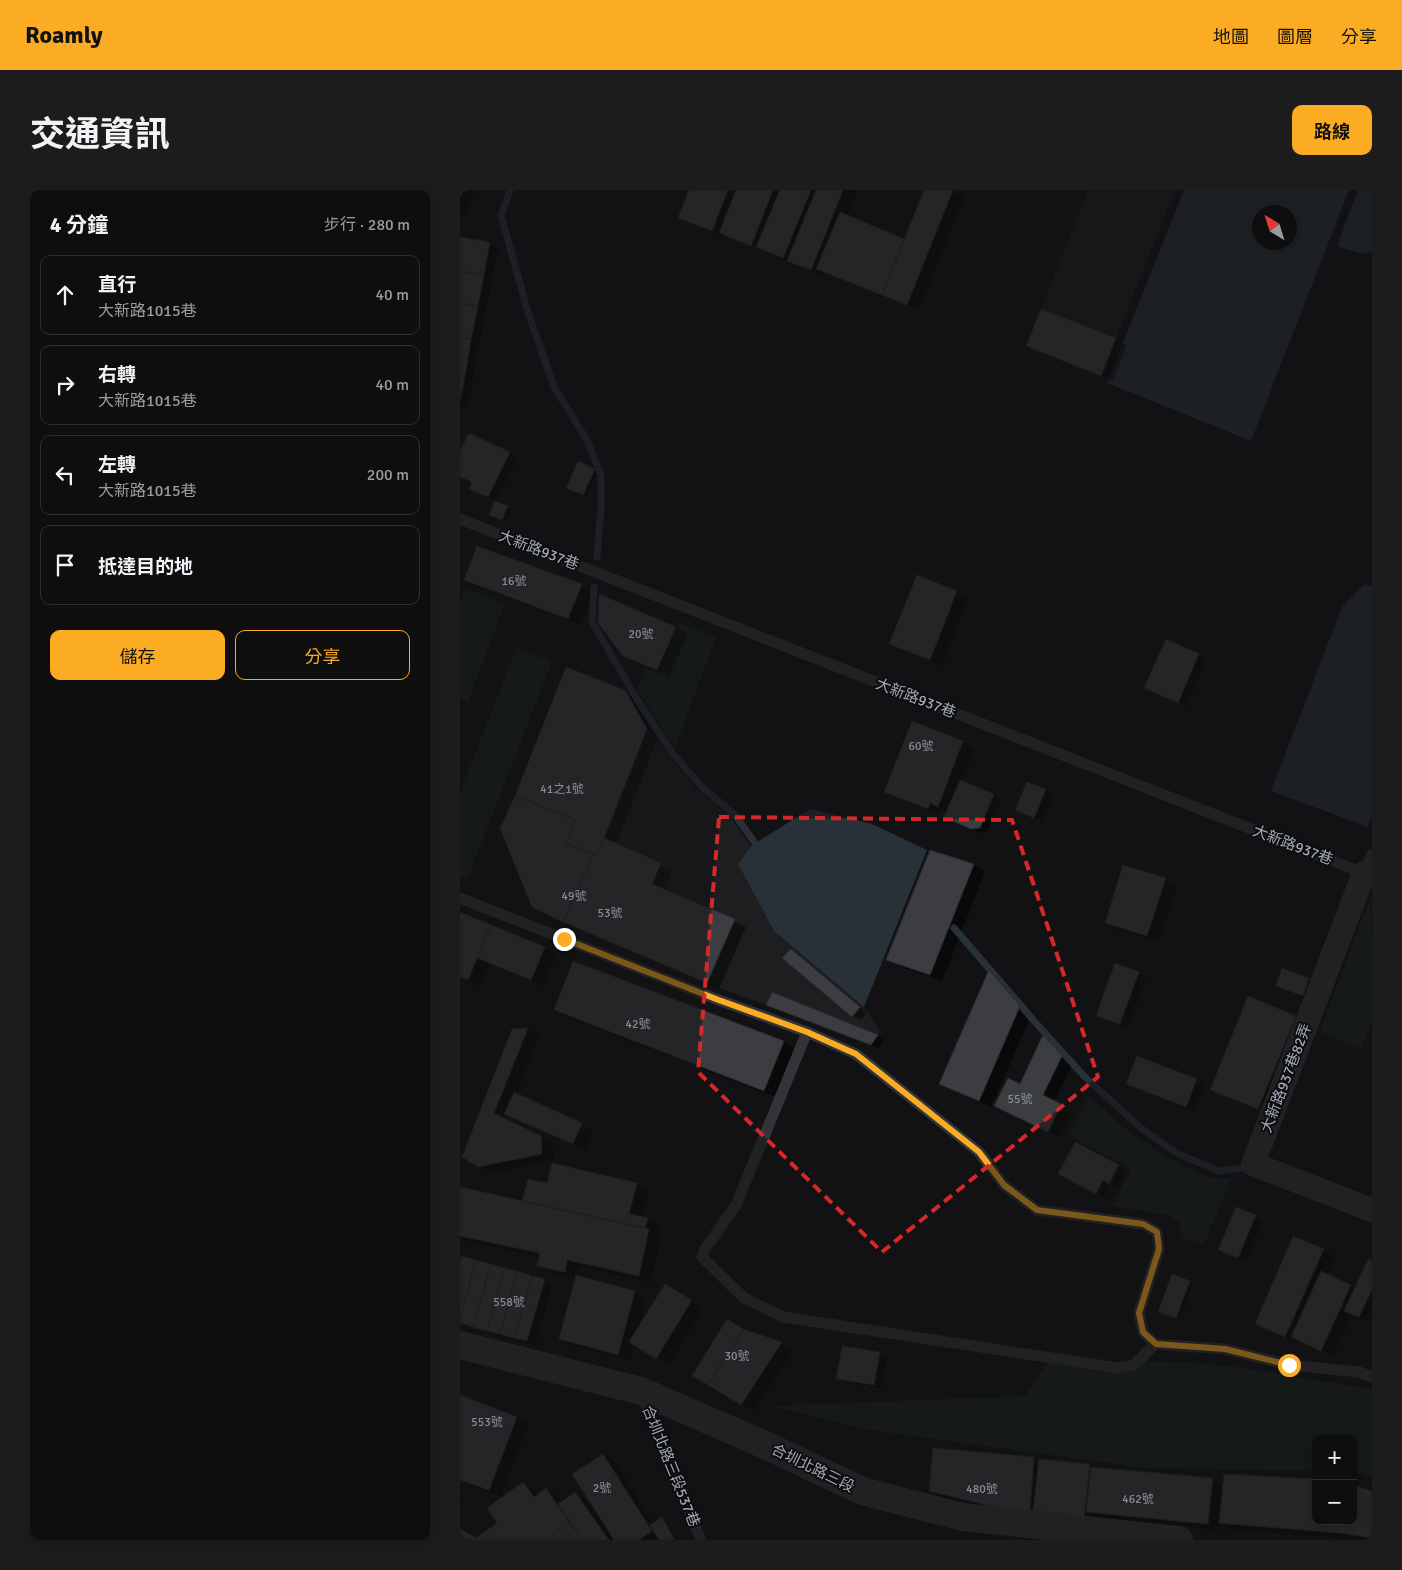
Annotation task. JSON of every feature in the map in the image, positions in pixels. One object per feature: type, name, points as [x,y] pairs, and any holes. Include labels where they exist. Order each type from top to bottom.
[{"type":"street","name":"大新路937巷82弄","points":[[1369,868],[1254,1164],[1372,1210]]},
{"type":"street","name":"合圳北路三段","points":[[460,1345],[640,1391],[765,1445],[862,1492],[963,1517],[1179,1540]]},
{"type":"lane","name":"大新路937巷","points":[[460,519],[1369,868]]},
{"type":"lane","points":[[460,898],[716,999],[807,1032],[856,1054],[979,1152],[1004,1185],[1037,1210],[1143,1224],[1157,1232],[1159,1249],[1139,1313],[1143,1332],[1156,1344],[1225,1349],[1289,1365],[1359,1372],[1372,1377]]},
{"type":"lane","points":[[807,1032],[736,1205],[704,1249],[702,1257],[744,1298],[783,1317],[1118,1368],[1134,1365],[1156,1344]]},
{"type":"lane","name":"合圳北路三段537巷","points":[[640,1391],[701,1540]]},
{"type":"highlighted area","points":[[719,817],[1012,820],[1098,1077],[882,1252],[698,1072]]},
{"type":"shaded area","points":[[1088,190],[1175,190],[1116,338],[1041,309]]},
{"type":"shaded area","points":[[1184,190],[1349,190],[1251,441],[1107,383]]},
{"type":"shaded area","points":[[1358,190],[1372,190],[1372,252],[1362,254],[1337,246]]},
{"type":"shaded area","points":[[1364,585],[1372,585],[1372,816],[1368,827],[1271,791],[1342,607]]},
{"type":"shaded area","points":[[465,588],[505,604],[468,702],[460,699],[460,600]]},
{"type":"shaded area","points":[[679,623],[716,637],[675,748],[637,688],[646,669],[659,673]]},
{"type":"shaded area","points":[[517,647],[552,662],[467,880],[460,877],[460,792]]},
{"type":"shaded area","points":[[647,729],[694,787],[731,818],[751,846],[738,864],[774,931],[864,1007],[880,1031],[871,1045],[707,983],[735,919],[652,884],[661,863],[604,838]]},
{"type":"shaded area","points":[[810,809],[872,824],[927,850],[864,1007],[774,931],[738,864],[751,846]]},
{"type":"shaded area","points":[[1371,894],[1372,1022],[1361,1049],[1320,1032]]},
{"type":"shaded area","points":[[1089,1096],[1129,1132],[1174,1161],[1208,1177],[1231,1179],[1204,1245],[1181,1238],[1180,1224],[1171,1216],[1112,1206],[1131,1169],[1069,1136]]},
{"type":"shaded area","points":[[1049,1361],[1184,1362],[1230,1366],[1372,1389],[1372,1477],[1357,1473],[1357,1435],[1312,1435],[1312,1471],[1145,1468],[870,1430],[770,1406],[1025,1396]]},
{"type":"building","points":[[689,190],[728,190],[712,231],[678,218]]},
{"type":"building","points":[[736,190],[773,190],[751,246],[719,233]]},
{"type":"building","points":[[780,190],[811,190],[783,258],[756,247]]},
{"type":"building","points":[[816,190],[843,190],[811,270],[787,261]]},
{"type":"building","points":[[924,190],[953,190],[907,305],[882,295]]},
{"type":"building","points":[[840,212],[904,239],[882,295],[816,269]]},
{"type":"building","points":[[460,237],[490,242],[484,275],[460,271]]},
{"type":"building","points":[[460,271],[484,275],[478,306],[460,303]]},
{"type":"building","points":[[460,303],[478,306],[471,339],[460,337]]},
{"type":"building","points":[[1041,309],[1116,338],[1101,376],[1026,346]]},
{"type":"building","points":[[460,337],[471,339],[466,371],[460,370]]},
{"type":"building","points":[[460,370],[466,371],[460,401]]},
{"type":"building","points":[[469,433],[510,452],[488,497],[469,489],[472,482],[460,477],[460,451]]},
{"type":"building","points":[[578,461],[595,469],[583,495],[566,488]]},
{"type":"building","points":[[495,501],[508,506],[502,520],[489,515]]},
{"type":"building","points":[[477,546],[582,584],[568,619],[464,580]]},
{"type":"building","points":[[917,575],[957,591],[930,660],[889,644]]},
{"type":"building","points":[[599,594],[676,627],[657,670],[623,656],[598,623]]},
{"type":"building","points":[[1166,639],[1199,654],[1178,703],[1144,688]]},
{"type":"building","points":[[566,667],[625,690],[647,729],[597,856],[566,843],[576,820],[515,796]]},
{"type":"building","points":[[912,721],[963,741],[938,807],[930,803],[928,809],[884,792]]},
{"type":"building","points":[[960,780],[994,794],[980,828],[971,829],[944,817]]},
{"type":"building","points":[[1027,782],[1046,789],[1034,818],[1015,810]]},
{"type":"building","points":[[515,796],[576,820],[566,843],[593,854],[563,922],[532,907],[500,828]]},
{"type":"building","points":[[604,838],[661,863],[652,884],[735,919],[707,983],[563,922],[593,854],[597,856]]},
{"type":"building","points":[[930,850],[974,864],[930,975],[886,960]]},
{"type":"building","points":[[1123,865],[1166,878],[1147,936],[1105,923]]},
{"type":"building","points":[[460,912],[491,925],[468,980],[460,977]]},
{"type":"building","points":[[491,925],[545,947],[531,980],[477,958]]},
{"type":"building","points":[[791,949],[860,1007],[852,1017],[782,958]]},
{"type":"building","points":[[573,961],[784,1041],[764,1091],[554,1010]]},
{"type":"building","points":[[1115,963],[1139,972],[1120,1024],[1096,1016]]},
{"type":"building","points":[[1282,968],[1309,978],[1303,996],[1276,986]]},
{"type":"building","points":[[989,970],[1020,1006],[979,1101],[939,1084]]},
{"type":"building","points":[[772,992],[878,1035],[871,1045],[766,1005]]},
{"type":"building","points":[[1248,996],[1296,1016],[1258,1109],[1210,1090]]},
{"type":"building","points":[[528,1028],[494,1113],[541,1136],[542,1154],[478,1167],[462,1157],[512,1029]]},
{"type":"building","points":[[1043,1035],[1062,1056],[1043,1095],[1061,1104],[1048,1132],[994,1106],[1008,1078],[1020,1084]]},
{"type":"building","points":[[1137,1056],[1197,1079],[1186,1107],[1126,1084]]},
{"type":"building","points":[[514,1092],[582,1123],[573,1144],[504,1114]]},
{"type":"building","points":[[1075,1142],[1119,1165],[1109,1184],[1103,1180],[1096,1194],[1058,1174]]},
{"type":"building","points":[[552,1163],[637,1183],[629,1214],[648,1218],[645,1228],[522,1201],[528,1179],[547,1183]]},
{"type":"building","points":[[460,1187],[649,1229],[639,1276],[567,1260],[565,1272],[537,1266],[540,1253],[460,1236]]},
{"type":"building","points":[[1236,1207],[1256,1215],[1238,1258],[1218,1250]]},
{"type":"building","points":[[1293,1236],[1324,1249],[1285,1337],[1255,1324]]},
{"type":"building","points":[[462,1256],[476,1260],[460,1320],[460,1262]]},
{"type":"building","points":[[1368,1259],[1372,1261],[1372,1290],[1359,1317],[1344,1311]]},
{"type":"building","points":[[476,1260],[491,1264],[473,1327],[460,1323],[460,1320]]},
{"type":"building","points":[[491,1264],[504,1268],[487,1331],[473,1327]]},
{"type":"building","points":[[504,1268],[517,1271],[500,1334],[487,1331]]},
{"type":"building","points":[[517,1271],[532,1276],[514,1338],[500,1334]]},
{"type":"building","points":[[1321,1271],[1351,1285],[1321,1351],[1291,1337]]},
{"type":"building","points":[[1172,1274],[1190,1281],[1176,1318],[1158,1312]]},
{"type":"building","points":[[576,1275],[635,1291],[618,1355],[559,1339]]},
{"type":"building","points":[[532,1276],[545,1279],[527,1341],[514,1338]]},
{"type":"building","points":[[665,1284],[692,1300],[656,1359],[629,1342]]},
{"type":"building","points":[[727,1319],[743,1329],[708,1385],[692,1376]]},
{"type":"building","points":[[743,1329],[782,1342],[741,1405],[708,1385]]},
{"type":"building","points":[[842,1346],[880,1352],[874,1385],[836,1379]]},
{"type":"building","points":[[460,1395],[517,1417],[489,1490],[460,1480]]},
{"type":"building","points":[[933,1448],[1034,1457],[1030,1511],[990,1506],[929,1491]]},
{"type":"building","points":[[603,1454],[652,1531],[638,1540],[614,1540],[572,1474]]},
{"type":"building","points":[[1039,1459],[1090,1464],[1084,1517],[1033,1511]]},
{"type":"building","points":[[1091,1467],[1213,1478],[1208,1524],[1086,1512]]},
{"type":"building","points":[[1224,1474],[1312,1479],[1312,1525],[1357,1525],[1357,1486],[1372,1491],[1372,1538],[1340,1533],[1219,1523]]},
{"type":"building","points":[[523,1482],[534,1497],[546,1488],[570,1523],[546,1540],[478,1540],[476,1538],[497,1523],[487,1508]]},
{"type":"building","points":[[575,1492],[609,1540],[583,1540],[558,1504]]},
{"type":"building","points":[[662,1517],[675,1540],[659,1540],[650,1525]]},
{"type":"building","points":[[570,1523],[583,1540],[546,1540]]},
{"type":"building","points":[[460,1529],[476,1538],[478,1540],[460,1540]]},
{"type":"waterway","points":[[510,190],[501,215],[527,309],[554,387],[587,440],[601,475],[601,508],[597,557]]},
{"type":"waterway","points":[[594,587],[592,622],[640,704],[673,754],[703,788],[735,815],[755,843]]},
{"type":"waterway","points":[[954,928],[1084,1076],[1141,1128],[1178,1154],[1220,1171],[1244,1168]]},
{"type":"route","points":[[564,939],[716,999],[807,1032],[856,1054],[979,1152],[1004,1185],[1037,1210],[1143,1224],[1157,1232],[1159,1249],[1139,1313],[1143,1332],[1156,1344],[1225,1349],[1289,1365]]}]
